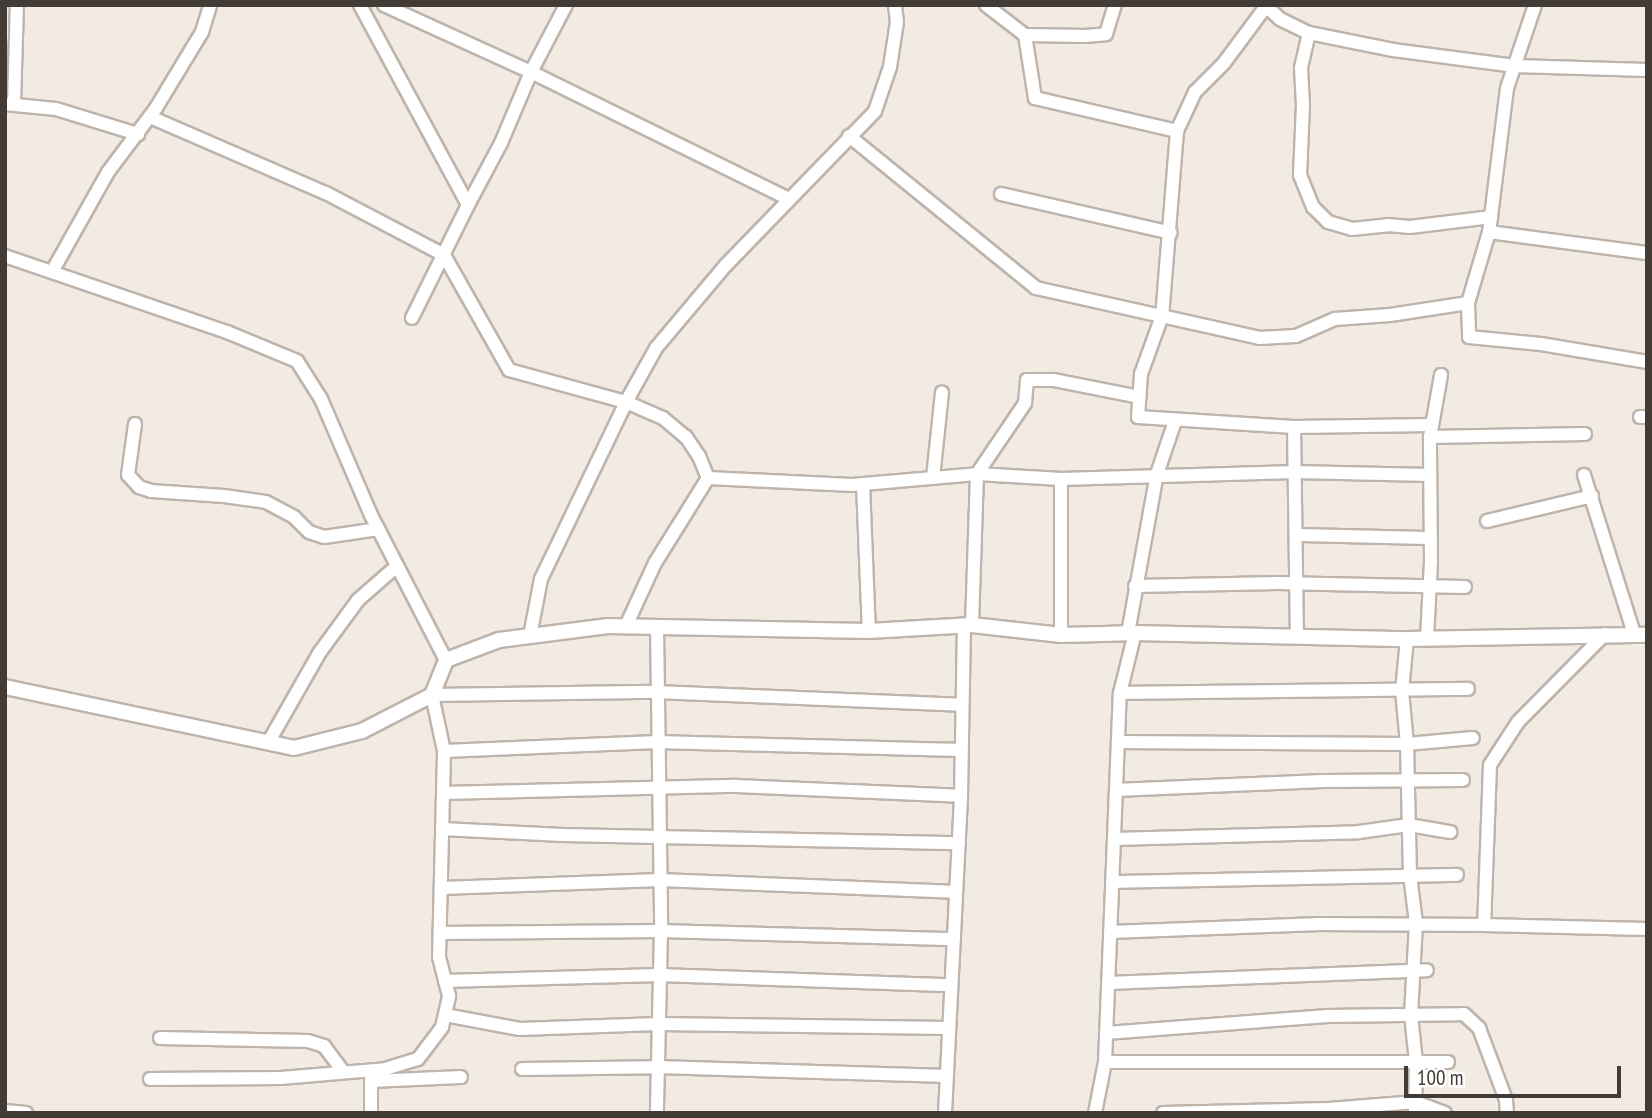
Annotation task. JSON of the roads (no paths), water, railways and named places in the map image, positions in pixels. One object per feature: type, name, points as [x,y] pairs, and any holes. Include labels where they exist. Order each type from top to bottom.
[{"type":"street","points":[[18,5],[10,104],[56,109],[138,134]]},
{"type":"street","points":[[54,270],[108,172],[150,117],[202,32],[211,5]]},
{"type":"street","points":[[360,5],[468,205]]},
{"type":"street","points":[[384,5],[531,72],[789,199]]},
{"type":"street","points":[[412,318],[501,143],[531,72],[566,5]]},
{"type":"street","points":[[530,636],[541,579],[626,402],[656,348],[726,265],[875,111],[882,95],[897,22],[895,5]]},
{"type":"street","points":[[986,5],[1024,35],[1106,34],[1115,5]]},
{"type":"street","points":[[1535,5],[1507,88],[1489,232],[1468,303],[1469,337],[1541,344],[1647,362]]},
{"type":"street","points":[[1585,434],[1294,427],[1138,417],[1141,374],[1163,316],[1177,131],[1195,92],[1224,63],[1267,6],[1280,19],[1309,33],[1393,50],[1515,66],[1647,70]]},
{"type":"street","points":[[1309,33],[1301,68],[1303,104],[1300,175],[1313,206],[1328,222],[1352,229],[1388,225],[1410,227],[1491,217]]},
{"type":"street","points":[[1024,35],[1035,98],[1177,131]]},
{"type":"street","points":[[150,117],[327,193],[444,255],[509,370],[626,402],[663,418],[686,437],[699,456],[708,478]]},
{"type":"street","points":[[849,136],[1036,288],[1259,338],[1296,336],[1335,319],[1390,315],[1468,303]]},
{"type":"street","points":[[1001,194],[1171,233]]},
{"type":"street","points":[[1489,232],[1647,253]]},
{"type":"street","points":[[5,256],[54,270],[227,332],[297,361],[321,399],[378,529],[446,660]]},
{"type":"street","points":[[1427,638],[1431,538],[1430,431],[1441,374]]},
{"type":"street","points":[[945,1113],[961,796],[962,705],[977,474],[1025,403],[1027,380],[1054,380],[1139,397]]},
{"type":"street","points":[[933,478],[942,392]]},
{"type":"street","points":[[1095,1113],[1105,1062],[1120,693],[1132,633],[1135,586],[1157,474],[1175,421]]},
{"type":"street","points":[[135,424],[128,475],[139,487],[150,491],[266,502],[294,517],[309,532],[324,537],[378,529]]},
{"type":"street","points":[[1294,427],[1297,637]]},
{"type":"street","points":[[708,478],[863,484],[977,474],[1061,479],[1157,474],[1295,472],[1430,475]]},
{"type":"street","points":[[371,1076],[418,1059],[442,1027],[449,996],[439,957],[444,751],[432,695],[446,660],[499,640],[626,626],[869,631],[968,626],[1061,635],[1132,633],[1407,639],[1640,635],[1584,475]]},
{"type":"street","points":[[626,626],[655,563],[708,478]]},
{"type":"street","points":[[1061,479],[1061,635]]},
{"type":"street","points":[[863,484],[869,631]]},
{"type":"street","points":[[1487,521],[1592,496]]},
{"type":"street","points":[[1296,535],[1431,538]]},
{"type":"street","points":[[268,743],[320,652],[350,610],[397,566]]},
{"type":"street","points":[[1135,586],[1297,584],[1465,587]]},
{"type":"street","points":[[657,626],[661,931],[657,1113]]},
{"type":"street","points":[[1484,925],[1489,765],[1518,722],[1605,634]]},
{"type":"street","points":[[1407,639],[1402,691],[1407,744],[1410,875],[1420,970],[1411,1015],[1416,1062],[1416,1107]]},
{"type":"street","points":[[5,687],[294,748],[362,731],[432,695],[656,692],[962,705]]},
{"type":"street","points":[[1120,693],[1468,689]]},
{"type":"street","points":[[1118,741],[1407,744],[1474,738]]},
{"type":"street","points":[[444,751],[657,742],[961,750]]},
{"type":"street","points":[[1116,790],[1406,779],[1463,780]]},
{"type":"street","points":[[443,793],[736,786],[961,796]]},
{"type":"street","points":[[1114,839],[1359,832],[1409,825],[1450,832]]},
{"type":"street","points":[[442,830],[959,843]]},
{"type":"street","points":[[1112,882],[1457,875]]},
{"type":"street","points":[[442,888],[660,880],[956,891]]},
{"type":"street","points":[[1110,932],[1416,923],[1647,929]]},
{"type":"street","points":[[440,933],[661,931],[954,939]]},
{"type":"street","points":[[1108,983],[1420,970]]},
{"type":"street","points":[[445,981],[659,975],[951,985]]},
{"type":"street","points":[[445,1014],[520,1030],[658,1024],[950,1028]]},
{"type":"street","points":[[1106,1033],[1327,1016],[1464,1014],[1479,1028],[1506,1100],[1507,1113]]},
{"type":"street","points":[[160,1038],[308,1041],[324,1045],[343,1072]]},
{"type":"street","points":[[1105,1062],[1448,1062]]},
{"type":"street","points":[[522,1069],[657,1067],[947,1076]]},
{"type":"street","points":[[150,1079],[281,1078],[343,1072],[371,1076],[461,1077]]},
{"type":"street","points":[[371,1076],[372,1113]]},
{"type":"street","points":[[1163,1113],[1416,1107],[1445,1113]]},
{"type":"street","points":[[5,1111],[26,1113]]}]
